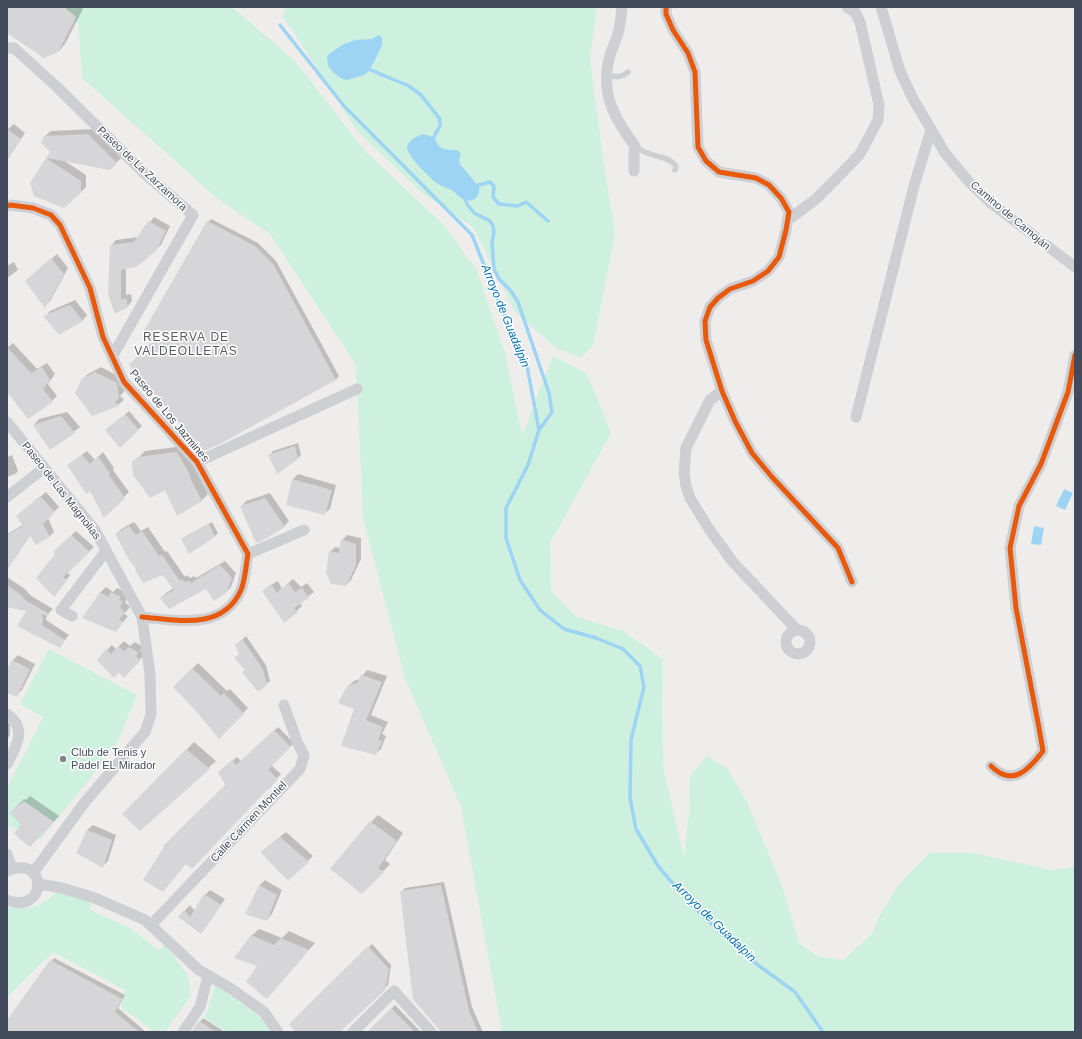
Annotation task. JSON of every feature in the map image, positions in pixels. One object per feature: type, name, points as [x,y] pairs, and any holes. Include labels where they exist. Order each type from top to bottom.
[{"type":"street","points":[[622,7],[618,36],[611,52],[606,75],[606,90],[610,104],[622,128],[634,141],[634,171]]},
{"type":"street","points":[[666,7],[666,14],[673,30],[688,53],[695,72],[698,147],[703,156],[706,161],[719,172],[756,178],[769,185],[781,198],[789,212],[779,257],[768,271],[753,281],[730,289],[718,298],[710,307],[705,321],[706,340],[722,391],[735,421],[752,453],[772,478],[838,548],[852,582]]},
{"type":"street","points":[[788,220],[816,199],[860,154],[878,120],[879,105],[860,22],[854,12],[847,7]]},
{"type":"street","name":"Camino de Camoján","points":[[881,7],[900,71],[912,97],[945,153],[969,182],[991,203],[1075,267]]},
{"type":"street","name":"Paseo de La Zarzamora","points":[[7,48],[14,48],[62,92],[144,173],[193,215],[112,357]]},
{"type":"street","points":[[856,418],[914,186],[932,130]]},
{"type":"street","name":"Paseo de Los Jazmines","points":[[7,206],[10,205],[33,208],[50,215],[60,225],[90,288],[103,337],[124,382],[197,462],[248,554]]},
{"type":"street","points":[[990,766],[998,773],[1010,776],[1023,772],[1033,765],[1043,751],[1040,728],[1016,608],[1010,548],[1019,506],[1041,464],[1068,392],[1075,355]]},
{"type":"street","points":[[197,462],[357,388]]},
{"type":"street","points":[[722,391],[710,400],[686,448],[684,473],[686,486],[690,498],[709,529],[732,561],[797,630]]},
{"type":"street","name":"Paseo de Las Magnolias","points":[[7,422],[95,530],[142,617],[150,674],[151,715],[145,732],[84,802],[33,873]]},
{"type":"street","points":[[7,497],[44,468]]},
{"type":"street","points":[[142,617],[188,622],[211,618],[228,609],[241,590],[248,554],[304,530]]},
{"type":"street","points":[[72,616],[61,610],[106,551]]},
{"type":"street","name":"Calle Carmen Montiel","points":[[151,925],[300,769],[304,755],[284,706]]},
{"type":"street","points":[[7,714],[14,721],[18,730],[18,742],[7,764]]},
{"type":"street","points":[[7,854],[10,870],[23,869],[33,873],[39,884],[35,895],[26,901],[16,903],[7,900]]},
{"type":"street","points":[[39,884],[62,888],[95,898],[139,916],[151,925],[198,970],[230,988],[264,1012],[278,1032]]},
{"type":"street","points":[[183,1032],[200,1008],[208,976]]},
{"type":"street","points":[[353,1032],[394,991],[431,1032]]},
{"type":"lane","points":[[606,75],[616,77],[625,75],[628,72]]},
{"type":"lane","points":[[634,141],[640,150],[647,154],[670,160],[676,166],[675,170]]},
{"type":"green space","points":[[53,7],[232,7],[295,61],[365,151],[445,226],[477,271],[505,353],[522,436],[553,356],[587,374],[611,433],[550,543],[551,591],[575,616],[623,631],[663,659],[662,710],[664,772],[684,857],[689,814],[690,777],[706,756],[727,768],[747,802],[783,889],[799,943],[817,956],[843,960],[872,934],[878,919],[898,885],[930,853],[973,853],[1052,870],[1075,867],[1075,1032],[502,1032],[461,807],[405,678],[363,518],[356,365],[270,234],[218,199],[82,78],[78,22]]},
{"type":"green space","points":[[287,7],[597,7],[590,58],[603,159],[615,233],[593,346],[580,358],[556,348],[515,312],[474,228],[421,192],[357,131],[283,16]]},
{"type":"green space","name":"Club de Tenis y Padel EL Mirador","points":[[49,649],[137,695],[118,741],[40,840],[7,824],[7,788],[43,717],[20,704]]},
{"type":"green space","points":[[57,892],[91,902],[90,910],[130,928],[158,950],[166,945],[188,976],[191,995],[165,1032],[154,1032],[121,1007],[125,990],[53,952],[7,998],[7,910],[10,907],[30,908],[36,906],[46,901]]},
{"type":"green space","points":[[215,985],[262,1018],[270,1032],[227,1032],[204,1017]]},
{"type":"water","points":[[379,35],[382,38],[382,45],[368,72],[364,75],[347,80],[342,79],[328,66],[327,57],[329,54],[342,45],[355,40],[371,39]]},
{"type":"water","points":[[420,135],[428,135],[436,140],[442,148],[456,150],[461,153],[459,161],[460,164],[479,187],[477,197],[472,200],[465,200],[461,198],[452,190],[438,184],[420,167],[410,155],[407,147],[410,141]]},
{"type":"water","points":[[1064,489],[1073,493],[1065,510],[1056,506]]},
{"type":"water","points":[[1034,526],[1044,528],[1041,545],[1031,544]]},
{"type":"building","points":[[7,7],[64,7],[76,17],[58,52],[44,58],[8,34]]},
{"type":"building","points":[[7,129],[21,139],[7,159]]},
{"type":"building","points":[[88,134],[117,163],[110,170],[46,158],[50,152],[41,143],[44,136]]},
{"type":"building","points":[[46,158],[81,181],[81,193],[64,208],[34,196],[30,183]]},
{"type":"building","points":[[148,221],[166,231],[156,251],[136,267],[121,270],[121,300],[126,298],[128,307],[115,314],[108,294],[110,245],[134,242]]},
{"type":"building","points":[[207,221],[255,246],[273,264],[336,380],[220,444],[204,451],[129,365],[152,341],[142,334]]},
{"type":"building","points":[[51,258],[64,274],[45,308],[25,281]]},
{"type":"building","points":[[70,305],[83,321],[59,335],[43,316]]},
{"type":"building","points":[[7,347],[31,373],[42,367],[50,380],[43,389],[53,402],[28,419],[7,392]]},
{"type":"building","points":[[95,372],[117,383],[119,399],[115,402],[119,406],[92,416],[75,393],[82,379]]},
{"type":"building","points":[[125,414],[139,430],[120,448],[105,430]]},
{"type":"building","points":[[61,416],[75,433],[50,450],[33,425]]},
{"type":"building","points":[[295,446],[298,459],[277,474],[268,455]]},
{"type":"building","points":[[177,452],[202,501],[177,516],[165,490],[150,498],[133,475],[132,462],[137,457]]},
{"type":"building","points":[[82,455],[90,464],[98,456],[125,498],[104,518],[90,491],[86,494],[67,465]]},
{"type":"building","points":[[292,479],[332,490],[325,515],[286,505]]},
{"type":"building","points":[[40,496],[55,512],[43,524],[50,537],[36,545],[30,536],[7,570],[7,535],[23,526],[16,516]]},
{"type":"building","points":[[265,498],[285,527],[256,543],[240,506]]},
{"type":"building","points":[[209,524],[215,537],[189,554],[181,539]]},
{"type":"building","points":[[129,526],[136,535],[142,531],[159,556],[162,555],[180,581],[182,579],[184,582],[189,581],[191,583],[220,565],[232,578],[226,593],[214,601],[206,589],[169,609],[160,598],[174,590],[163,575],[143,583],[115,534]]},
{"type":"building","points":[[71,535],[90,552],[63,577],[67,580],[54,597],[36,578],[55,554],[53,552]]},
{"type":"building","points":[[341,539],[356,544],[356,565],[346,586],[331,584],[326,573],[329,551],[339,553]]},
{"type":"building","points":[[288,583],[295,592],[302,588],[309,598],[294,608],[298,612],[284,623],[262,591],[272,585],[277,593]]},
{"type":"building","points":[[7,585],[20,594],[25,600],[49,614],[48,616],[41,614],[43,619],[42,625],[65,640],[60,648],[17,626],[26,611],[7,607]]},
{"type":"building","points":[[100,592],[108,597],[111,592],[121,597],[119,600],[123,601],[120,607],[125,613],[119,619],[123,622],[116,632],[82,618]]},
{"type":"building","points":[[242,639],[263,669],[267,685],[258,692],[242,672],[245,670],[234,658],[239,654],[235,645]]},
{"type":"building","points":[[118,646],[124,651],[129,647],[139,653],[136,656],[140,661],[124,678],[119,673],[114,678],[97,660],[106,649],[111,654]]},
{"type":"building","points":[[12,660],[30,669],[17,697],[7,693],[7,669]]},
{"type":"building","points":[[192,668],[221,696],[224,693],[244,714],[219,739],[197,712],[173,687]]},
{"type":"building","points":[[361,675],[382,682],[366,720],[383,727],[378,740],[382,741],[376,755],[341,746],[354,709],[338,703],[347,686],[357,683]]},
{"type":"building","points":[[274,730],[291,747],[268,770],[278,779],[269,790],[268,789],[192,869],[186,864],[163,892],[143,880],[164,847],[163,846],[225,785],[218,772],[232,760],[236,765]]},
{"type":"building","points":[[186,749],[210,769],[140,831],[122,814]]},
{"type":"building","points":[[24,801],[54,822],[30,847],[14,834],[21,824],[10,814],[18,803],[20,805]]},
{"type":"building","points":[[370,821],[397,841],[378,868],[384,872],[362,894],[330,869]]},
{"type":"building","points":[[87,830],[112,840],[103,868],[76,853]]},
{"type":"building","points":[[280,837],[309,862],[288,881],[260,852]]},
{"type":"building","points":[[259,885],[277,895],[267,921],[245,914]]},
{"type":"building","points":[[441,885],[469,1011],[478,1032],[441,1032],[413,999],[400,891]]},
{"type":"building","points":[[204,894],[221,905],[201,934],[178,917],[184,910],[190,917]]},
{"type":"building","points":[[251,935],[274,945],[281,938],[309,950],[267,999],[246,982],[257,966],[234,958]]},
{"type":"building","points":[[368,946],[389,969],[385,990],[340,1032],[295,1032],[289,1024]]},
{"type":"building","points":[[50,960],[122,999],[115,1012],[139,1032],[7,1032],[7,1020]]},
{"type":"building","points":[[391,1008],[415,1032],[367,1032]]},
{"type":"building","points":[[199,1021],[216,1032],[191,1032]]},
{"type":"waterway","name":"Arroyo de Guadalpin","points":[[280,25],[344,106],[472,235],[527,366],[539,430],[528,465],[506,508],[506,538],[520,580],[540,610],[564,629],[596,638],[623,649],[640,666],[644,687],[631,740],[630,798],[636,829],[658,866],[687,900],[726,938],[758,965],[795,992],[823,1032]]},
{"type":"waterway","points":[[366,68],[409,86],[421,95],[440,119],[440,126],[431,142]]},
{"type":"waterway","points":[[475,186],[490,182],[494,186],[493,197],[499,204],[518,206],[526,202],[548,221]]},
{"type":"waterway","points":[[464,196],[467,204],[474,213],[490,221],[493,226],[494,232],[492,243],[494,269],[499,279],[511,291],[518,302],[549,393],[552,412],[539,430]]},
{"type":"cycle path","points":[[666,7],[666,14],[673,30],[688,53],[695,72],[698,147],[706,161],[719,172],[756,178],[769,185],[781,198],[789,212],[779,257],[768,271],[753,281],[730,289],[718,298],[710,307],[705,321],[706,340],[722,391],[735,421],[752,453],[772,477],[838,548],[852,582]]},
{"type":"cycle path","points":[[7,206],[10,205],[33,208],[51,215],[60,225],[90,288],[103,337],[124,382],[197,462],[248,554],[241,590],[233,603],[223,612],[211,617],[184,621],[142,617]]},
{"type":"cycle path","points":[[991,766],[999,772],[1013,776],[1019,774],[1032,765],[1043,751],[1016,608],[1010,548],[1019,506],[1041,464],[1068,392],[1075,355]]},
{"type":"place","name":"Club de Tenis y Padel EL Mirador","points":[[63,759]]},
{"type":"district","name":"RESERVA DE VALDEOLLETAS","points":[[186,345]]}]
